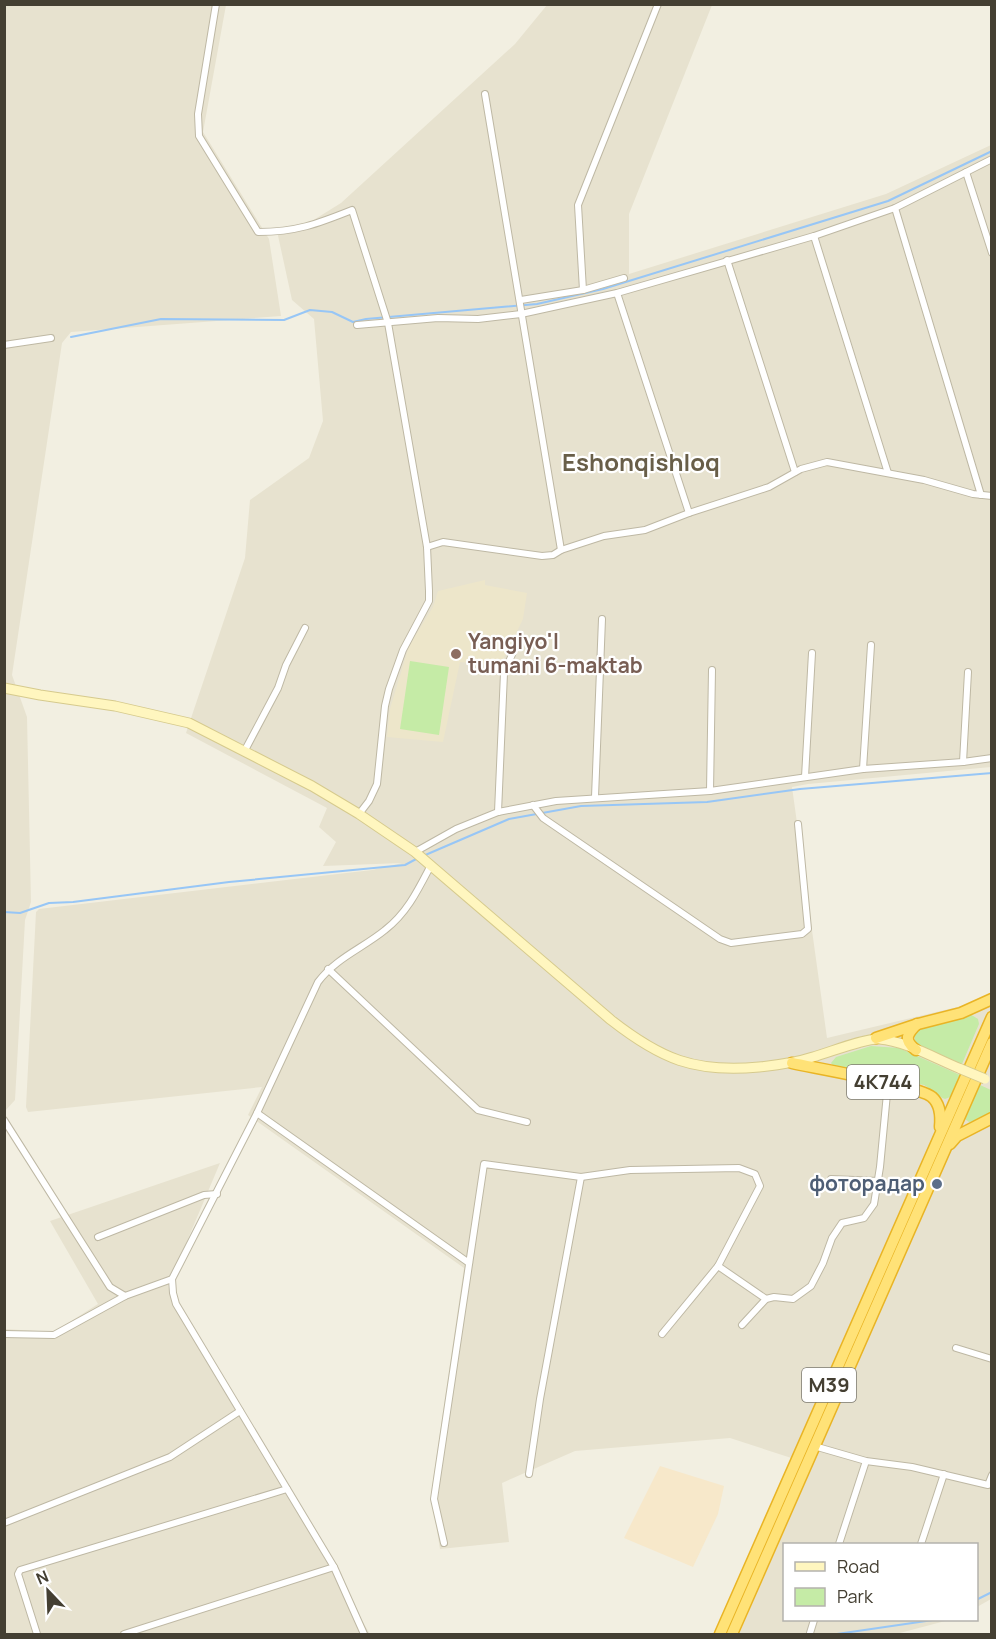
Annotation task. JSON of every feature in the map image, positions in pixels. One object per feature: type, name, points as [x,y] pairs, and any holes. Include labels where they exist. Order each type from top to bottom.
[{"type":"highway","name":"4К744","points":[[876,1038],[961,1013],[992,999]]},
{"type":"highway","name":"M39","points":[[732,1635],[814,1446],[915,1203],[939,1137],[992,1017]]},
{"type":"highway","points":[[916,1050],[909,1044],[908,1039],[911,1030],[918,1024]]},
{"type":"highway","name":"M39","points":[[720,1635],[915,1203],[945,1148],[992,1043]]},
{"type":"highway","name":"4К744","points":[[792,1063],[888,1083],[932,1097],[939,1111],[939,1137]]},
{"type":"highway","points":[[945,1148],[957,1136],[992,1118]]},
{"type":"main road","points":[[4,688],[153,713],[189,723],[312,786],[415,852],[611,1020],[652,1048],[677,1060],[710,1068],[743,1068],[792,1063],[876,1038],[897,1042],[988,1081]]},
{"type":"street","points":[[216,4],[198,114],[200,136],[258,232],[285,232],[312,226],[352,210],[388,323],[427,547],[429,602],[403,650],[389,688],[384,706],[377,784],[369,801],[359,814]]},
{"type":"street","points":[[583,290],[578,206],[658,4]]},
{"type":"street","points":[[485,94],[561,550]]},
{"type":"street","points":[[357,325],[438,318],[478,319],[521,314],[617,293],[814,236],[895,208],[992,159]]},
{"type":"street","points":[[966,172],[992,253]]},
{"type":"street","points":[[895,208],[981,495]]},
{"type":"street","points":[[814,236],[888,473]]},
{"type":"street","points":[[727,260],[795,472]]},
{"type":"street","points":[[521,300],[583,290],[624,278]]},
{"type":"street","points":[[617,293],[689,513]]},
{"type":"street","points":[[4,345],[51,338]]},
{"type":"street","points":[[427,547],[442,542],[553,555],[561,550],[604,536],[645,530],[769,487],[795,472],[827,462],[992,496]]},
{"type":"street","points":[[595,797],[602,619]]},
{"type":"street","points":[[244,752],[278,688],[286,665],[305,628]]},
{"type":"street","points":[[863,769],[871,645]]},
{"type":"street","points":[[498,812],[504,673],[514,650]]},
{"type":"street","points":[[805,777],[812,653]]},
{"type":"street","points":[[710,791],[712,670]]},
{"type":"street","points":[[963,762],[968,672]]},
{"type":"street","points":[[415,852],[456,830],[498,812],[556,801],[710,791],[863,769],[992,758]]},
{"type":"street","points":[[533,806],[543,818],[720,939],[731,943],[802,934],[808,929],[798,824]]},
{"type":"street","points":[[364,1635],[333,1568],[176,1304],[172,1279],[257,1113],[318,982],[328,969],[384,932],[401,916],[428,863]]},
{"type":"street","points":[[328,969],[478,1110],[527,1122]]},
{"type":"street","points":[[742,1325],[766,1299],[774,1297],[793,1299],[811,1286],[832,1238],[842,1223],[864,1218],[874,1204],[888,1083]]},
{"type":"street","points":[[257,1113],[469,1263]]},
{"type":"street","points":[[4,1120],[110,1287],[125,1296]]},
{"type":"street","points":[[444,1544],[434,1499],[483,1164],[581,1178],[641,1170],[739,1168],[755,1174],[760,1186],[718,1266],[662,1334]]},
{"type":"street","points":[[529,1474],[540,1399],[581,1178]]},
{"type":"street","points":[[831,1179],[878,1181]]},
{"type":"street","points":[[98,1238],[204,1195],[217,1194]]},
{"type":"street","points":[[718,1266],[766,1299]]},
{"type":"street","points":[[4,1334],[54,1335],[125,1296],[172,1279]]},
{"type":"street","points":[[956,1348],[992,1359]]},
{"type":"street","points":[[4,1522],[170,1457],[240,1411]]},
{"type":"street","points":[[814,1446],[866,1461],[912,1467],[988,1485],[992,1475]]},
{"type":"street","points":[[840,1543],[866,1461]]},
{"type":"street","points":[[922,1543],[944,1474]]},
{"type":"street","points":[[37,1635],[18,1574],[20,1570],[287,1489]]},
{"type":"street","points":[[124,1635],[333,1568]]},
{"type":"shaded area","points":[[5,5],[226,5],[203,132],[269,239],[281,316],[71,332],[62,343],[12,675],[27,717],[31,902],[25,920],[15,1100],[5,1111]]},
{"type":"shaded area","points":[[547,5],[712,5],[629,214],[629,274],[886,194],[991,145],[991,767],[792,787],[827,1038],[991,999],[991,1599],[978,1606],[978,1543],[783,1543],[783,1621],[945,1621],[896,1634],[739,1634],[813,1465],[730,1438],[575,1451],[502,1483],[509,1542],[440,1549],[431,1494],[464,1268],[248,1115],[262,1087],[28,1112],[26,1107],[36,912],[39,909],[372,870],[402,863],[323,866],[336,842],[319,827],[327,808],[186,733],[245,558],[250,500],[309,458],[323,421],[314,319],[292,300],[277,231],[312,221],[341,203],[515,44]]},
{"type":"shaded area","name":"Yangiyo'l tumani 6-maktab","points":[[485,580],[485,585],[527,593],[523,619],[500,666],[460,662],[443,742],[387,737],[390,709],[409,646],[433,607],[438,591]]},
{"type":"shaded area","points":[[220,1163],[168,1286],[173,1304],[370,1634],[5,1634],[4,1329],[54,1332],[98,1304],[50,1221]]},
{"type":"shaded area","points":[[660,1466],[724,1486],[718,1514],[693,1567],[624,1538]]},
{"type":"green space","points":[[410,661],[449,667],[439,735],[400,729]]},
{"type":"green space","points":[[970,1014],[978,1019],[979,1024],[962,1064],[918,1045],[915,1041],[915,1030]]},
{"type":"green space","points":[[871,1046],[899,1048],[960,1075],[950,1097],[942,1098],[924,1085],[834,1067],[831,1063],[836,1057]]},
{"type":"green space","points":[[980,1085],[991,1090],[991,1112],[969,1122],[965,1119]]},
{"type":"waterway","points":[[71,337],[161,319],[284,320],[310,310],[332,312],[353,322],[537,304],[603,289],[888,201],[992,151]]},
{"type":"waterway","points":[[423,856],[509,819],[581,806],[707,802],[800,789],[992,773]]},
{"type":"waterway","points":[[4,912],[20,913],[49,903],[405,865],[418,858]]},
{"type":"waterway","points":[[978,1599],[992,1592]]},
{"type":"waterway","points":[[837,1634],[926,1621]]},
{"type":"place","name":"Yangiyo'l tumani 6-maktab","points":[[456,654]]},
{"type":"place","name":"фоторадар","points":[[937,1184]]},
{"type":"district","name":"Eshonqishloq","points":[[641,463]]}]
